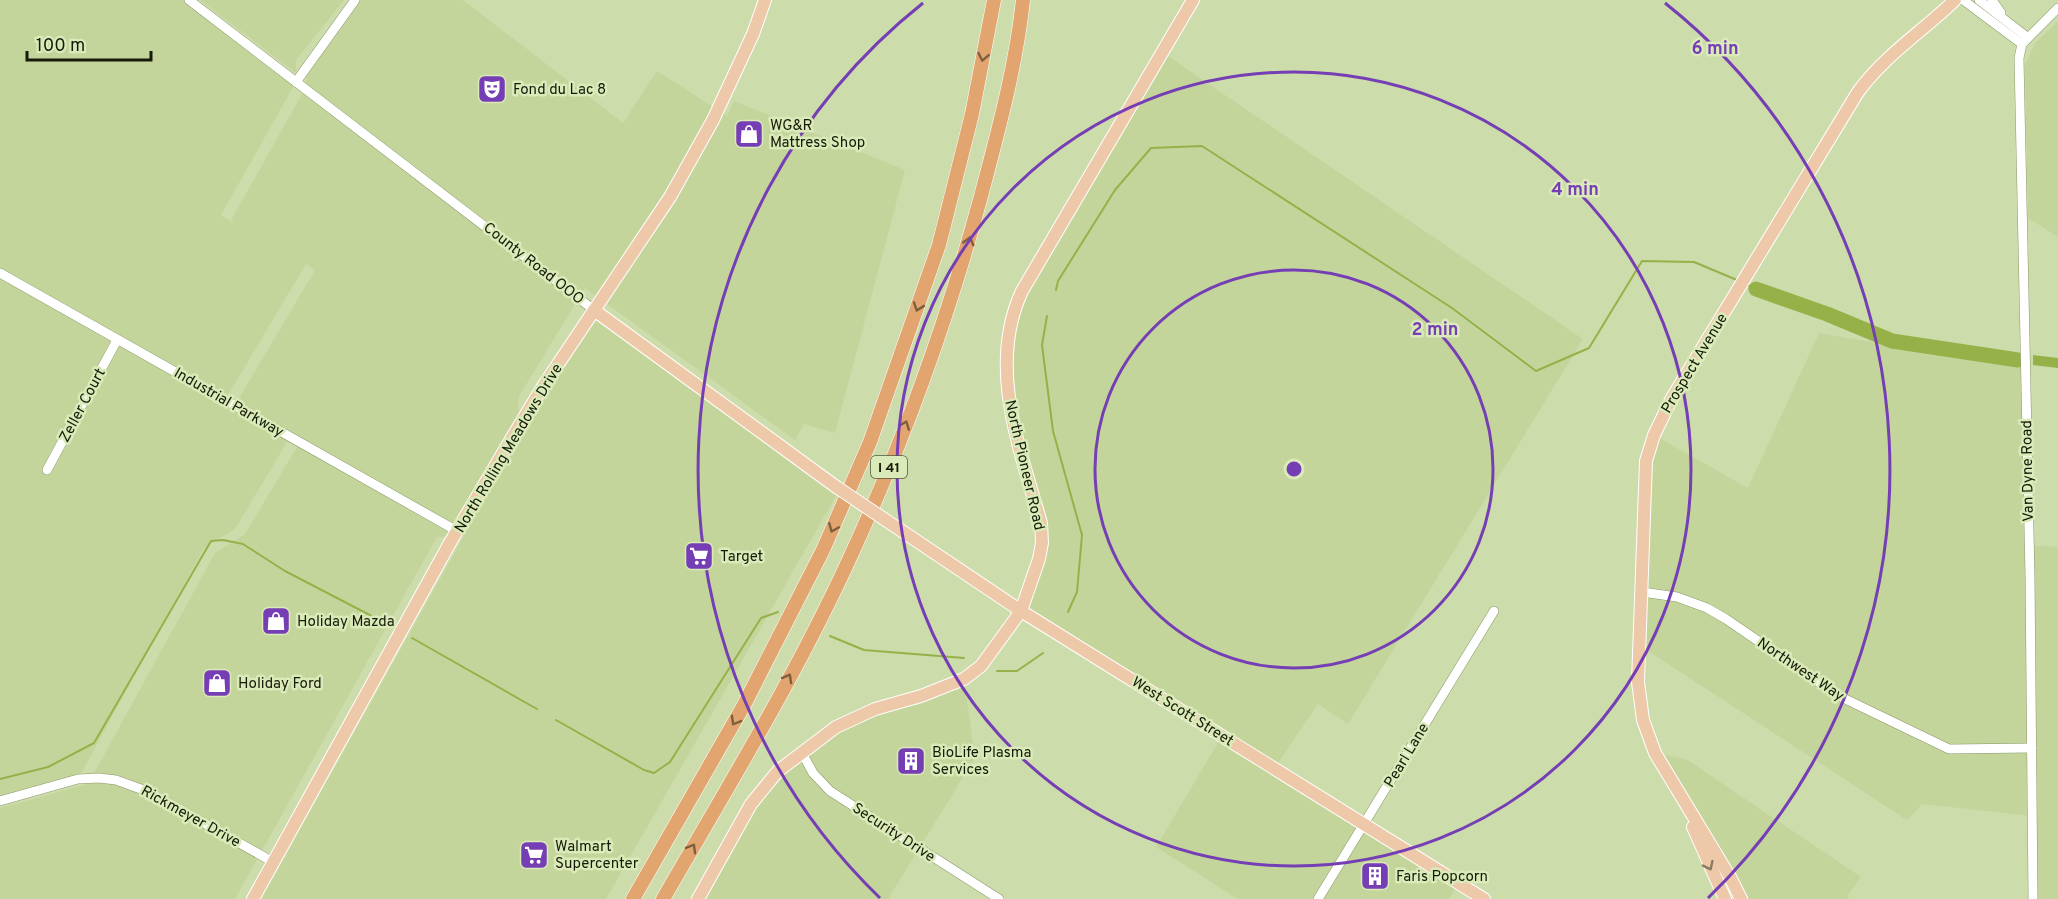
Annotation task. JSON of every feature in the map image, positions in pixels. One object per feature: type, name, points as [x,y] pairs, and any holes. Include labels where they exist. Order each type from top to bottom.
[{"type":"highway","name":"I 41","points":[[633,899],[749,695],[823,550],[870,442],[939,245],[972,114],[993,0]]},
{"type":"highway","name":"I 41","points":[[663,899],[806,646],[847,565],[893,458],[940,333],[965,254],[1001,122],[1021,23],[1023,0]]},
{"type":"main road","name":"North Rolling Meadows Drive","points":[[253,899],[457,531],[542,388],[670,197],[713,120],[753,34],[765,0]]},
{"type":"main road","name":"North Pioneer Road","points":[[699,899],[751,804],[778,771],[836,727],[875,709],[921,696],[963,679],[982,666],[1021,610],[1039,560],[1042,543],[1041,523],[1010,410],[1006,354],[1011,323],[1023,291],[1193,0]]},
{"type":"main road","name":"Prospect Avenue","points":[[1679,793],[1651,744],[1642,712],[1638,682],[1644,476],[1650,446],[1672,398],[1825,144],[1868,78],[1896,50],[1955,0]]},
{"type":"main road","name":"County Road OOO","points":[[594,310],[835,486],[884,519]]},
{"type":"main road","name":"West Scott Street","points":[[884,519],[1021,610],[1484,899]]},
{"type":"main road","points":[[1679,793],[1703,853],[1725,899]]},
{"type":"main road","points":[[1679,793],[1741,899]]},
{"type":"street","name":"County Road OOO","points":[[189,0],[594,310]]},
{"type":"street","points":[[296,82],[355,0]]},
{"type":"street","points":[[1963,0],[2025,40]]},
{"type":"street","points":[[1979,0],[2015,28]]},
{"type":"street","points":[[1992,0],[2025,40]]},
{"type":"street","points":[[2025,40],[2058,8]]},
{"type":"street","name":"Van Dyne Road","points":[[2025,40],[2019,58],[2030,584],[2033,899]]},
{"type":"street","name":"Industrial Parkway","points":[[0,273],[457,531]]},
{"type":"street","name":"Zeller Court","points":[[47,470],[117,339]]},
{"type":"street","name":"Northwest Way","points":[[1642,592],[1677,597],[1707,608],[1837,695],[1949,749],[2032,748]]},
{"type":"street","name":"Pearl Lane","points":[[1318,899],[1494,611]]},
{"type":"street","name":"Security Drive","points":[[802,753],[813,773],[830,791],[999,899]]},
{"type":"street","name":"Rickmeyer Drive","points":[[0,801],[78,779],[99,778],[124,782],[149,792],[273,862]]},
{"type":"shaded area","points":[[0,0],[189,0],[296,82],[221,215],[235,224],[231,220],[306,87],[307,65],[359,0],[463,0],[623,123],[657,71],[727,116],[734,101],[905,170],[835,433],[804,424],[795,440],[585,288],[518,398],[520,440],[559,374],[596,320],[836,496],[606,899],[261,899],[464,536],[437,537],[235,899],[0,899],[0,808],[88,784],[215,553],[245,534],[300,442],[290,437],[235,529],[204,548],[78,779],[0,801]],"holes":[[[306,264],[315,270],[235,405],[225,400]]]},
{"type":"shaded area","points":[[200,0],[344,0],[296,60],[296,73]]},
{"type":"shaded area","points":[[2058,21],[2058,237],[2028,218],[2025,65],[2035,43]]},
{"type":"shaded area","points":[[1162,52],[1583,339],[1348,724],[1318,704],[1272,772],[1458,884],[1449,899],[1238,899],[1156,847],[1219,741],[1021,611],[1042,543],[1010,410],[1011,323]]},
{"type":"shaded area","points":[[1819,333],[2025,368],[2030,545],[2058,547],[2058,899],[2033,899],[2032,816],[1922,804],[1907,820],[1639,645],[1644,532],[1654,435],[1748,488]]},
{"type":"shaded area","points":[[2033,355],[2058,358],[2058,368],[2033,365]]},
{"type":"shaded area","points":[[964,679],[975,758],[888,899],[699,899],[751,804],[823,735]]},
{"type":"shaded area","points":[[1655,753],[1686,759],[1861,877],[1847,896],[1850,899],[1741,899]]},
{"type":"waterway","points":[[1056,290],[1058,281],[1115,190],[1151,148],[1202,146],[1452,308],[1536,371],[1589,348],[1642,261],[1694,262],[1737,280]]},
{"type":"waterway","points":[[1745,284],[1756,289]]},
{"type":"waterway","points":[[1756,289],[1827,314],[1892,341],[2018,360]]},
{"type":"waterway","points":[[1047,316],[1042,345],[1053,431],[1082,535],[1077,592],[1068,612]]},
{"type":"waterway","points":[[0,779],[48,767],[94,743],[211,541],[223,540],[243,544],[285,571],[389,625]]},
{"type":"waterway","points":[[556,720],[644,770],[654,773],[670,762],[761,618],[778,612]]},
{"type":"waterway","points":[[830,636],[864,650],[964,658]]},
{"type":"waterway","points":[[412,638],[537,709]]},
{"type":"waterway","points":[[997,671],[1017,671],[1043,653]]},
{"type":"place","name":"Fond du Lac 8","points":[[492,89]]},
{"type":"place","name":"WG&R Mattress Shop","points":[[749,134]]},
{"type":"place","name":"Target","points":[[699,556]]},
{"type":"place","name":"Holiday Mazda","points":[[276,621]]},
{"type":"place","name":"Holiday Ford","points":[[217,683]]},
{"type":"place","name":"BioLife Plasma Services","points":[[911,761]]},
{"type":"place","name":"Walmart Supercenter","points":[[534,855]]},
{"type":"place","name":"Faris Popcorn","points":[[1375,876]]}]
